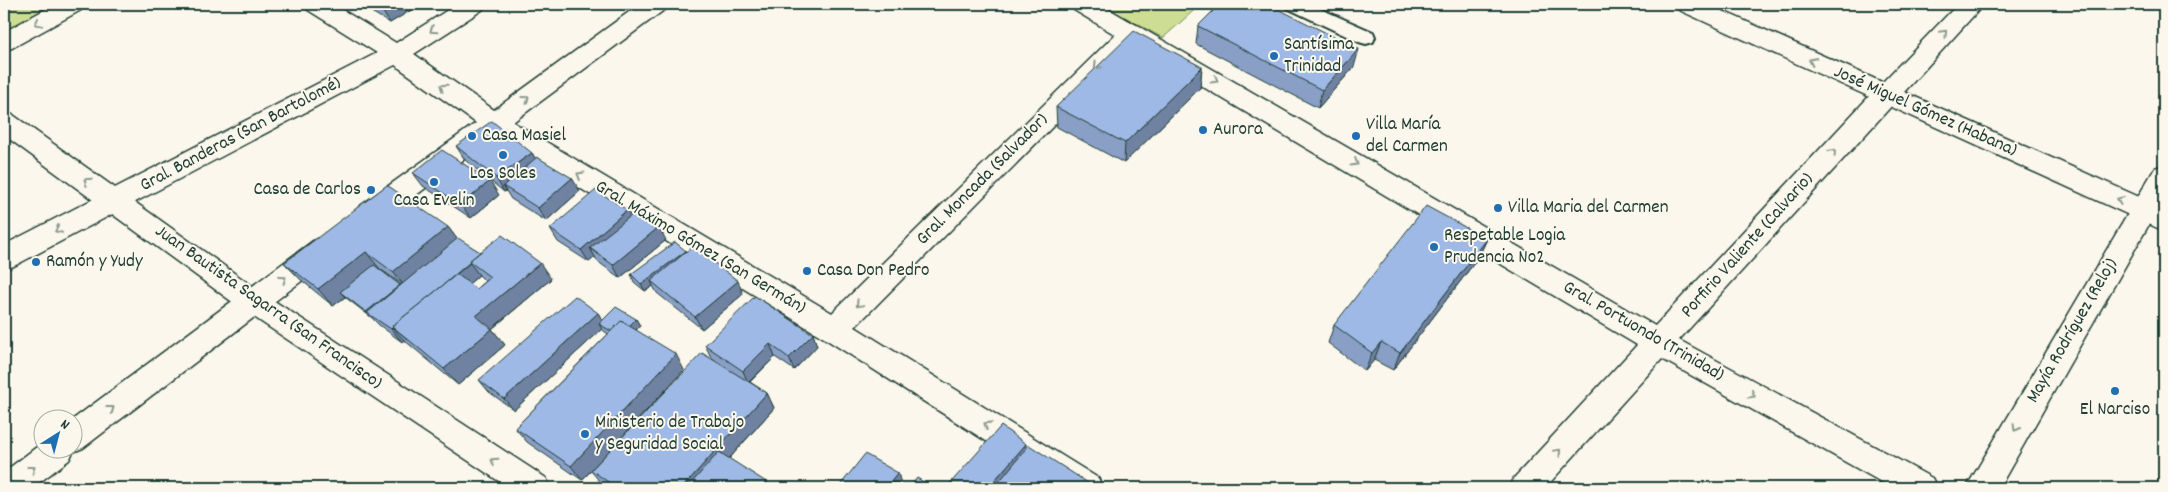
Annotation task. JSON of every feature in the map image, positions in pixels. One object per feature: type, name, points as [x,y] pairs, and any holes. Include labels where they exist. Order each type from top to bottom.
[{"type":"street","points":[[4,42],[73,4]]},
{"type":"street","name":"Gral. Máximo Gómez (San Germán)","points":[[316,4],[396,54],[494,123],[834,329],[1087,488]]},
{"type":"street","name":"Gral. Banderas (San Bartolomé)","points":[[4,258],[396,54],[474,4]]},
{"type":"street","points":[[82,430],[252,301],[656,4]]},
{"type":"street","name":"José Miguel Gómez (Habana)","points":[[1687,4],[2154,216]]},
{"type":"street","name":"Porfirio Valiente (Calvario)","points":[[1525,488],[1885,95],[1972,4]]},
{"type":"street","name":"Gral. Portuondo (Trinidad)","points":[[1091,6],[1659,343],[1921,488]]},
{"type":"street","name":"Gral. Moncada (Salvador)","points":[[834,329],[1132,32]]},
{"type":"street","name":"Juan Bautista Sagarra (San Francisco)","points":[[4,122],[252,301],[535,488]]},
{"type":"street","name":"Mayía Rodríguez (Reloj)","points":[[1982,488],[2154,216],[2164,175]]},
{"type":"street","points":[[7,488],[45,460]]},
{"type":"lane","points":[[1293,4],[1366,38]]},
{"type":"green space","points":[[4,4],[39,4],[48,10],[4,33]]},
{"type":"green space","points":[[1109,4],[1201,4],[1163,38],[1106,7]]},
{"type":"building","points":[[372,4],[389,4],[381,9]]},
{"type":"building","name":"Santísima Trinidad","points":[[1220,4],[1268,4],[1359,49],[1322,90],[1198,26]]},
{"type":"building","points":[[1134,31],[1202,67],[1125,143],[1056,107]]},
{"type":"building","points":[[492,121],[532,153],[496,178],[456,146]]},
{"type":"building","points":[[442,150],[490,181],[461,205],[413,173]]},
{"type":"building","points":[[537,157],[572,178],[538,208],[503,186]]},
{"type":"building","points":[[387,185],[448,227],[393,272],[366,252],[318,289],[284,263]]},
{"type":"building","points":[[596,190],[627,210],[581,250],[550,229]]},
{"type":"building","points":[[1426,206],[1487,239],[1400,353],[1381,342],[1372,353],[1334,325]]},
{"type":"building","points":[[637,211],[659,227],[613,265],[590,248]]},
{"type":"building","points":[[502,235],[540,263],[476,316],[492,329],[444,369],[392,326],[457,274],[476,289],[490,277],[469,261]]},
{"type":"building","points":[[458,238],[480,252],[442,286],[392,326],[391,329],[367,313]]},
{"type":"building","points":[[675,242],[686,251],[641,284],[631,274]]},
{"type":"building","points":[[693,246],[738,281],[695,317],[651,281]]},
{"type":"building","points":[[374,265],[400,285],[366,312],[340,292]]},
{"type":"building","points":[[575,296],[598,313],[504,399],[479,380]]},
{"type":"building","points":[[755,296],[813,334],[789,358],[770,344],[743,371],[705,345]]},
{"type":"building","points":[[616,307],[636,319],[629,326],[621,321],[611,331],[599,324]]},
{"type":"building","points":[[621,321],[676,354],[571,466],[515,428]]},
{"type":"building","points":[[702,353],[767,393],[682,488],[617,488],[591,470]]},
{"type":"building","points":[[1001,426],[1026,444],[988,488],[946,488]]},
{"type":"building","points":[[1029,445],[1096,488],[994,488]]},
{"type":"building","points":[[719,452],[774,487],[687,488]]},
{"type":"building","points":[[865,454],[898,473],[886,488],[838,488]]},
{"type":"building","points":[[917,478],[934,488],[909,488]]},
{"type":"place","name":"Santísima Trinidad","points":[[1274,56]]},
{"type":"place","name":"Aurora","points":[[1203,130]]},
{"type":"place","name":"Casa Masiel","points":[[472,136]]},
{"type":"place","name":"Villa María del Carmen","points":[[1356,136]]},
{"type":"place","name":"Los Soles","points":[[503,155]]},
{"type":"place","name":"Casa Evelin","points":[[434,182]]},
{"type":"place","name":"Casa de Carlos","points":[[371,190]]},
{"type":"place","name":"Villa Maria del Carmen","points":[[1498,208]]},
{"type":"place","name":"Respetable Logia Prudencia No2","points":[[1434,247]]},
{"type":"place","name":"Ramón y Yudy","points":[[36,262]]},
{"type":"place","name":"Casa Don Pedro","points":[[807,271]]},
{"type":"place","name":"El Narciso","points":[[2115,391]]},
{"type":"place","name":"Ministerio de Trabajo y Seguridad Social","points":[[585,434]]}]
